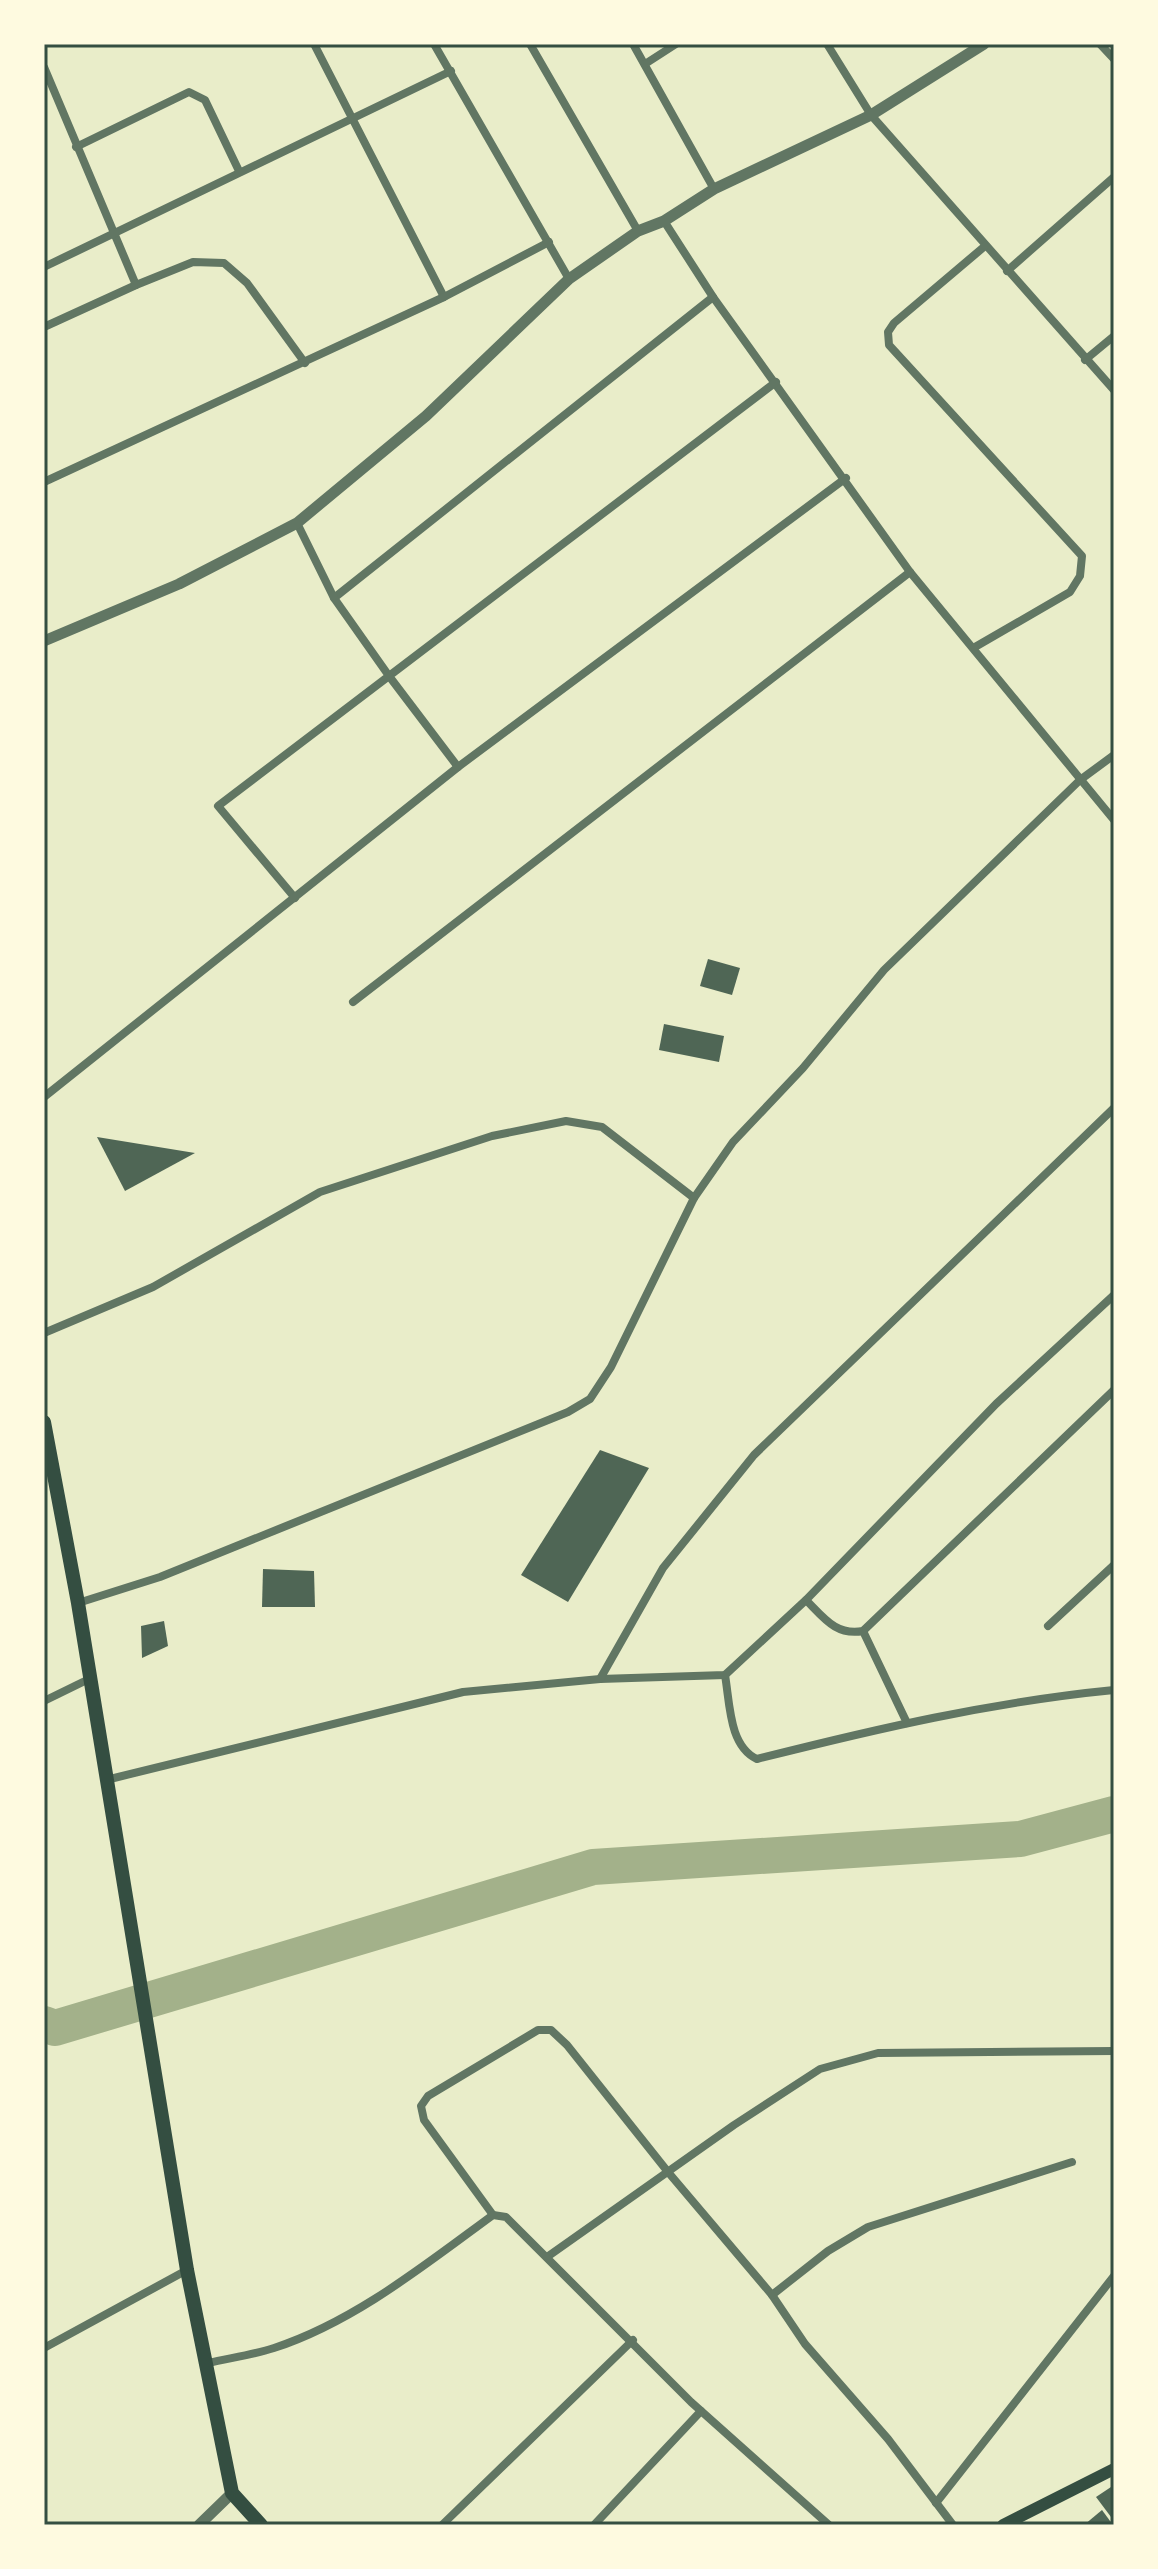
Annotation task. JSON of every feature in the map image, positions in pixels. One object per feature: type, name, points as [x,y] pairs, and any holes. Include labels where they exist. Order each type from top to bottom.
[{"type":"main road","points":[[44,1422],[78,1603],[187,2270],[232,2493],[261,2525]]},
{"type":"main road","points":[[1003,2525],[1114,2469]]},
{"type":"street","points":[[314,44],[444,297]]},
{"type":"street","points":[[434,44],[569,279]]},
{"type":"street","points":[[530,44],[638,231]]},
{"type":"street","points":[[633,44],[714,189]]},
{"type":"street","points":[[645,64],[676,44]]},
{"type":"street","points":[[827,44],[871,115],[1114,390]]},
{"type":"street","points":[[44,641],[179,584],[297,523],[426,416],[569,279],[638,231],[664,221],[714,189],[871,115],[984,44]]},
{"type":"street","points":[[1100,44],[1114,59]]},
{"type":"street","points":[[44,67],[136,285]]},
{"type":"street","points":[[44,267],[451,71]]},
{"type":"street","points":[[76,147],[189,92],[205,100],[239,171]]},
{"type":"street","points":[[1007,271],[1114,177]]},
{"type":"street","points":[[664,221],[713,297],[846,478],[910,572],[975,647],[1114,820]]},
{"type":"street","points":[[44,482],[444,297],[549,242]]},
{"type":"street","points":[[975,647],[1070,592],[1080,576],[1082,556],[889,345],[888,332],[894,323],[985,246]]},
{"type":"street","points":[[44,327],[193,262],[224,263],[247,283],[305,363]]},
{"type":"street","points":[[334,598],[713,297]]},
{"type":"street","points":[[1085,360],[1114,336]]},
{"type":"street","points":[[295,898],[218,806],[776,382]]},
{"type":"street","points":[[44,1097],[458,767],[846,478]]},
{"type":"street","points":[[297,523],[334,598],[458,767]]},
{"type":"street","points":[[353,1002],[910,572]]},
{"type":"street","points":[[78,1603],[160,1577],[568,1412],[590,1399],[611,1367],[694,1198],[733,1142],[803,1068],[884,970],[1080,780],[1114,755]]},
{"type":"street","points":[[600,1679],[663,1568],[754,1455],[1113,1111]]},
{"type":"street","points":[[44,1333],[153,1287],[320,1192],[492,1136],[566,1121],[602,1127],[694,1198]]},
{"type":"street","points":[[105,1781],[463,1692],[600,1679],[725,1675],[806,1600],[996,1404],[1114,1295]]},
{"type":"street","points":[[806,1600],[833,1627],[850,1633],[863,1631],[1114,1390]]},
{"type":"street","points":[[1048,1626],[1114,1565]]},
{"type":"street","points":[[863,1631],[907,1723]]},
{"type":"street","points":[[725,1675],[735,1732],[744,1753],[757,1759],[1018,1699],[1114,1690]]},
{"type":"street","points":[[44,1701],[89,1679]]},
{"type":"street","points":[[493,2215],[424,2120],[421,2106],[428,2096],[538,2030],[551,2030],[567,2045],[668,2172],[772,2295],[805,2344],[888,2439],[953,2525]]},
{"type":"street","points":[[547,2257],[820,2069],[878,2053],[1114,2051]]},
{"type":"street","points":[[772,2295],[828,2251],[868,2227],[1072,2162]]},
{"type":"street","points":[[208,2363],[275,2348],[330,2322],[406,2278],[493,2215],[506,2217],[701,2411],[829,2525]]},
{"type":"street","points":[[44,2348],[187,2270]]},
{"type":"street","points":[[936,2503],[1114,2276]]},
{"type":"street","points":[[442,2525],[633,2340]]},
{"type":"street","points":[[594,2525],[701,2411]]},
{"type":"street","points":[[199,2525],[232,2493]]},
{"type":"building","points":[[708,959],[740,968],[732,995],[700,986]]},
{"type":"building","points":[[664,1024],[724,1036],[719,1062],[659,1050]]},
{"type":"building","points":[[97,1137],[195,1153],[125,1191]]},
{"type":"building","points":[[600,1450],[649,1468],[568,1602],[521,1575]]},
{"type":"building","points":[[263,1569],[314,1571],[315,1607],[262,1607]]},
{"type":"building","points":[[164,1621],[168,1646],[142,1658],[141,1626]]},
{"type":"building","points":[[1114,2485],[1114,2521],[1096,2497]]},
{"type":"building","points":[[1102,2510],[1113,2525],[1084,2525]]},
{"type":"waterway","points":[[44,2024],[55,2028],[593,1867],[1020,1839],[1114,1814]]}]
